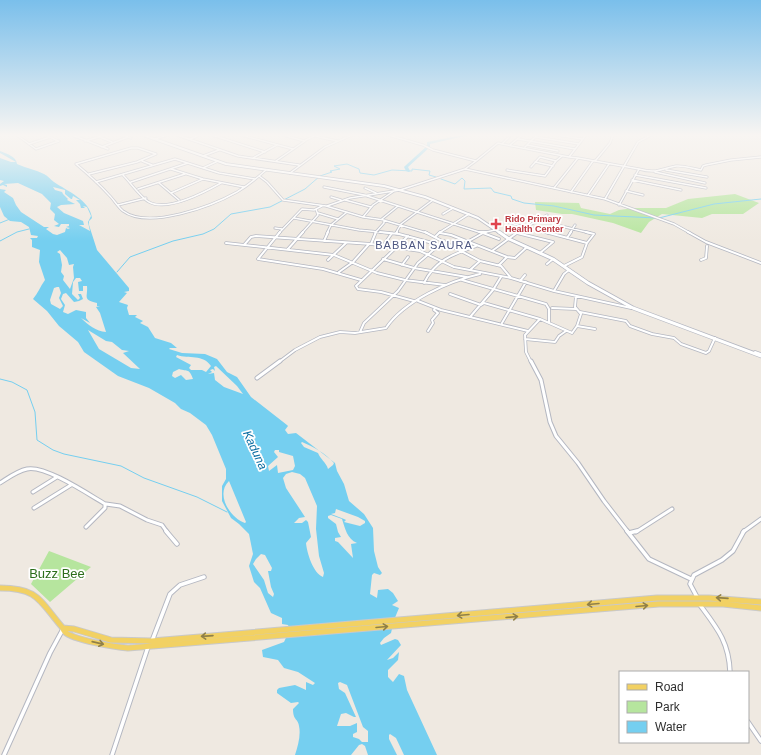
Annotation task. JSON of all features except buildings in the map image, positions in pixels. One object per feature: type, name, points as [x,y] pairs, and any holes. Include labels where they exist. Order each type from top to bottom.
[{"type":"main road","points":[[268,170],[400,190],[433,200],[484,221],[509,239],[553,259],[588,283],[633,308],[761,355]]},
{"type":"main road","points":[[0,588],[21,589],[34,594],[64,628],[65,632],[73,636],[109,646],[148,647],[260,635],[697,600],[743,600],[761,602]]},
{"type":"main road","points":[[697,600],[761,608]]},
{"type":"main road","points":[[64,628],[70,627],[105,639],[123,642],[260,635]]},
{"type":"street","points":[[84,170],[124,212],[137,216],[166,217],[214,203],[244,187],[266,170]]},
{"type":"street","points":[[89,174],[104,170]]},
{"type":"street","points":[[96,182],[139,170]]},
{"type":"street","points":[[131,182],[168,170]]},
{"type":"street","points":[[175,170],[203,179],[244,187]]},
{"type":"street","points":[[210,170],[255,179]]},
{"type":"street","points":[[290,173],[293,170]]},
{"type":"street","points":[[326,206],[342,200],[364,195],[400,190],[461,170]]},
{"type":"street","points":[[471,170],[605,199],[674,224],[706,242],[761,263]]},
{"type":"street","points":[[508,170],[545,176],[550,170]]},
{"type":"street","points":[[554,188],[568,170]]},
{"type":"street","points":[[571,192],[586,170]]},
{"type":"street","points":[[588,195],[605,170]]},
{"type":"street","points":[[605,199],[622,170]]},
{"type":"street","points":[[619,205],[638,170]]},
{"type":"street","points":[[644,170],[705,182]]},
{"type":"street","points":[[650,172],[663,170]]},
{"type":"street","points":[[666,170],[707,177]]},
{"type":"street","points":[[138,189],[185,174]]},
{"type":"street","points":[[123,175],[153,204],[179,201],[197,195],[221,183]]},
{"type":"street","points":[[635,175],[706,188]]},
{"type":"street","points":[[259,176],[267,182],[282,200],[326,206],[363,217],[382,219],[401,224],[444,241],[480,261],[488,264],[499,265],[511,278]]},
{"type":"street","points":[[171,193],[203,179]]},
{"type":"street","points":[[632,180],[681,190]]},
{"type":"street","points":[[159,183],[179,201]]},
{"type":"street","points":[[324,187],[364,195],[499,239]]},
{"type":"street","points":[[365,188],[376,193]]},
{"type":"street","points":[[363,217],[371,207],[395,190]]},
{"type":"street","points":[[626,191],[643,195]]},
{"type":"street","points":[[331,197],[371,207]]},
{"type":"street","points":[[118,205],[146,198]]},
{"type":"street","points":[[396,234],[401,224],[416,211],[433,200]]},
{"type":"street","points":[[310,204],[293,217],[294,218],[275,237],[258,260],[311,266],[338,272],[361,280]]},
{"type":"street","points":[[302,209],[316,209],[322,206]]},
{"type":"street","points":[[382,219],[398,206]]},
{"type":"street","points":[[326,210],[330,207]]},
{"type":"street","points":[[443,214],[453,208]]},
{"type":"street","points":[[316,209],[318,213],[338,219]]},
{"type":"street","points":[[324,241],[331,226],[347,212]]},
{"type":"street","points":[[288,249],[309,227],[318,213]]},
{"type":"street","points":[[435,237],[452,223],[469,214]]},
{"type":"street","points":[[492,252],[516,233],[528,228],[547,215]]},
{"type":"street","points":[[294,218],[331,226],[392,233],[440,245]]},
{"type":"street","points":[[338,272],[354,262],[370,244],[376,231],[385,221],[382,219]]},
{"type":"street","points":[[510,223],[588,243]]},
{"type":"street","points":[[567,238],[575,225]]},
{"type":"street","points":[[548,233],[561,226],[593,233],[582,257],[564,266]]},
{"type":"street","points":[[473,230],[477,227]]},
{"type":"street","points":[[275,228],[282,229]]},
{"type":"street","points":[[467,242],[483,233],[495,230]]},
{"type":"street","points":[[383,246],[392,233]]},
{"type":"street","points":[[440,233],[451,235],[507,257],[515,258],[527,247]]},
{"type":"street","points":[[516,233],[553,242],[540,253]]},
{"type":"street","points":[[244,245],[253,236],[370,244],[430,254],[442,262],[454,267],[470,270],[479,274]]},
{"type":"street","points":[[408,236],[361,280],[356,286],[358,289],[393,295],[435,308],[528,331]]},
{"type":"street","points":[[360,332],[364,323],[402,286],[421,260],[444,241]]},
{"type":"street","points":[[328,260],[346,242]]},
{"type":"street","points":[[226,243],[334,255],[372,270],[405,280],[448,285]]},
{"type":"street","points":[[424,283],[427,277],[450,255],[476,246]]},
{"type":"street","points":[[701,260],[706,258],[708,246]]},
{"type":"street","points":[[402,265],[408,257]]},
{"type":"street","points":[[499,265],[507,257]]},
{"type":"street","points":[[383,259],[414,268],[468,278]]},
{"type":"street","points":[[547,264],[553,259]]},
{"type":"street","points":[[470,270],[480,261]]},
{"type":"street","points":[[554,291],[564,274],[569,270]]},
{"type":"street","points":[[258,378],[295,350],[320,337],[340,332],[360,332],[386,328],[396,315],[416,301],[448,285],[479,274],[511,278],[554,291],[633,308]]},
{"type":"street","points":[[520,281],[525,275]]},
{"type":"street","points":[[470,317],[493,290],[501,276]]},
{"type":"street","points":[[461,280],[546,304],[549,309],[549,323]]},
{"type":"street","points":[[502,324],[526,282]]},
{"type":"street","points":[[450,294],[480,305],[484,304],[511,310],[540,319],[572,333]]},
{"type":"street","points":[[576,296],[576,309]]},
{"type":"street","points":[[428,331],[433,323],[432,320],[438,313],[434,310],[435,308]]},
{"type":"street","points":[[552,308],[576,309],[580,312],[626,321],[630,326],[652,334],[674,338],[681,344],[706,353],[709,351],[716,338]]},
{"type":"street","points":[[572,333],[576,326],[580,312]]},
{"type":"street","points":[[540,319],[528,331],[525,339],[526,352],[540,380],[550,422],[556,436],[578,463],[604,501],[649,559],[691,579]]},
{"type":"street","points":[[576,326],[595,329]]},
{"type":"street","points":[[525,339],[553,342],[565,331],[572,333]]},
{"type":"street","points":[[0,483],[25,468],[29,467],[44,470],[105,504],[114,504],[152,524],[162,524],[177,544]]},
{"type":"street","points":[[33,492],[57,477]]},
{"type":"street","points":[[34,508],[71,485]]},
{"type":"street","points":[[86,527],[105,508],[105,504]]},
{"type":"street","points":[[629,534],[635,532],[672,509]]},
{"type":"street","points":[[730,671],[730,657],[725,641],[697,600],[690,584],[691,579],[694,575],[722,560],[733,551],[743,531],[761,519]]},
{"type":"street","points":[[152,641],[170,594],[180,585],[204,577]]},
{"type":"street","points":[[4,755],[50,653],[64,628]]},
{"type":"street","points":[[112,755],[148,647]]},
{"type":"street","points":[[749,723],[761,741]]},
{"type":"green space","points":[[735,194],[759,203],[743,214],[712,214],[702,218],[662,214],[649,222],[641,233],[613,223],[572,214],[536,210],[535,202],[579,203],[581,208],[610,214],[619,210],[634,208],[666,208],[688,199]]},
{"type":"green space","name":"Buzz Bee","points":[[49,551],[91,567],[50,602],[31,584]]},
{"type":"water","name":"Kaduna","points":[[0,170],[36,170],[83,201],[87,206],[92,218],[89,221],[89,225],[97,250],[129,288],[129,291],[124,292],[127,293],[119,302],[128,305],[127,308],[129,315],[137,315],[135,317],[143,321],[140,323],[148,327],[155,338],[171,343],[177,348],[169,349],[182,353],[205,354],[217,359],[227,372],[237,377],[251,397],[288,426],[285,430],[288,434],[296,433],[318,450],[302,442],[301,443],[304,447],[318,453],[328,469],[334,463],[331,460],[335,463],[349,501],[364,514],[373,528],[374,551],[378,567],[382,573],[380,575],[374,573],[372,575],[370,594],[377,598],[378,590],[388,589],[393,593],[398,601],[392,605],[399,608],[391,633],[380,643],[381,645],[395,639],[398,640],[401,645],[387,660],[393,658],[399,652],[398,660],[388,670],[388,677],[393,682],[399,674],[404,676],[407,690],[437,755],[404,755],[396,738],[390,734],[389,739],[397,755],[368,755],[365,746],[362,744],[359,745],[351,755],[295,755],[300,729],[294,716],[293,709],[299,703],[291,703],[277,693],[277,690],[279,688],[295,685],[306,690],[306,682],[313,685],[315,683],[298,672],[284,668],[278,660],[263,657],[262,650],[284,642],[290,629],[288,625],[282,624],[282,618],[271,613],[260,588],[254,582],[249,566],[253,554],[249,534],[231,518],[222,501],[222,486],[226,479],[226,469],[212,435],[206,425],[190,413],[181,409],[175,403],[149,388],[118,376],[84,352],[78,342],[59,326],[47,311],[33,299],[45,280],[39,262],[40,250],[32,247],[32,240],[30,238],[37,238],[38,236],[31,235],[29,227],[21,222],[10,221],[4,216],[0,207],[0,189],[6,190],[4,192],[13,198],[21,212],[44,227],[49,227],[46,229],[53,234],[57,235],[65,232],[66,228],[70,228],[66,227],[69,226],[69,224],[61,224],[59,227],[54,226],[59,224],[54,220],[55,214],[50,209],[51,203],[42,194],[18,183],[4,184],[7,185],[7,187],[3,185],[0,186],[0,184],[4,181],[0,180]],"holes":[[[53,187],[65,190],[65,194],[71,199],[73,196],[80,200],[76,200],[80,204],[81,208],[85,208],[83,206],[87,207],[91,216],[88,222],[90,231],[79,225],[84,225],[83,221],[64,213],[57,207],[61,205],[75,204],[67,200],[68,199],[62,192],[55,190]],[[60,250],[67,258],[69,265],[74,264],[74,278],[70,289],[63,280],[64,276],[61,272],[62,265],[60,254],[57,252]],[[76,278],[80,278],[82,281],[78,282],[79,291],[83,291],[83,286],[87,286],[87,298],[89,301],[97,303],[97,306],[100,306],[96,307],[100,313],[106,332],[86,323],[81,318],[90,323],[86,318],[86,312],[76,310],[68,314],[63,312],[65,305],[61,299],[63,294],[66,293],[74,302],[83,299],[81,294],[78,294],[80,298],[78,300],[72,294],[73,282]],[[59,287],[61,293],[59,298],[63,306],[60,309],[51,304],[50,300],[54,288]],[[88,330],[106,341],[112,342],[122,350],[129,351],[123,353],[140,369],[131,368],[99,349]],[[177,355],[200,358],[208,362],[211,366],[206,372],[202,370],[191,370],[189,368],[191,365],[176,357]],[[216,366],[237,386],[243,394],[224,387],[215,380],[214,373],[208,374],[212,372],[210,370],[213,369],[215,371],[214,367]],[[179,369],[188,371],[193,379],[186,380],[181,375],[175,378],[172,376],[173,372]],[[275,450],[279,450],[279,452],[293,456],[295,466],[293,470],[278,473],[277,465],[269,471],[268,466],[278,457],[274,452]],[[292,472],[300,474],[305,478],[317,506],[316,529],[319,556],[324,573],[323,577],[319,575],[313,567],[308,552],[306,543],[311,537],[308,522],[306,520],[302,523],[294,523],[299,518],[305,517],[286,488],[283,478],[286,474]],[[229,481],[246,522],[245,523],[239,520],[230,511],[226,505],[223,492]],[[336,509],[358,517],[365,521],[365,523],[360,526],[344,522],[346,520],[331,514],[335,513]],[[331,515],[342,519],[349,536],[357,543],[351,544],[353,558],[338,542],[335,541],[335,538],[341,537],[336,524],[328,518],[328,516]],[[261,554],[265,555],[272,568],[271,571],[268,571],[274,594],[273,597],[268,593],[264,580],[253,564]],[[340,682],[347,685],[363,727],[368,731],[368,742],[362,742],[353,737],[353,734],[357,732],[357,723],[350,726],[337,726],[341,714],[346,713],[356,717],[345,693],[339,689],[338,683]]]},
{"type":"waterway","points":[[117,272],[130,257],[173,241],[203,234],[214,229],[231,214],[270,207],[305,189],[320,176],[334,170]]},
{"type":"waterway","points":[[359,170],[360,173],[374,175],[391,170]]},
{"type":"waterway","points":[[397,170],[412,170]]},
{"type":"waterway","points":[[423,170],[430,171],[429,175],[436,177]]},
{"type":"waterway","points":[[441,179],[455,184],[462,178],[465,181],[464,189],[491,188],[494,192],[511,196],[512,199],[524,203],[554,206],[594,215],[656,218]]},
{"type":"waterway","points":[[659,218],[714,204],[761,199]]},
{"type":"waterway","points":[[0,223],[10,219]]},
{"type":"waterway","points":[[0,241],[17,232],[29,229]]},
{"type":"waterway","points":[[0,379],[12,382],[27,390],[35,412],[37,440],[53,450],[64,454],[121,466],[144,478],[197,497],[227,512]]},
{"type":"place","name":"Rido Primary Health Center","points":[[496,224]]},
{"type":"district","name":"BABBAN SAURA","points":[[424,245]]}]
